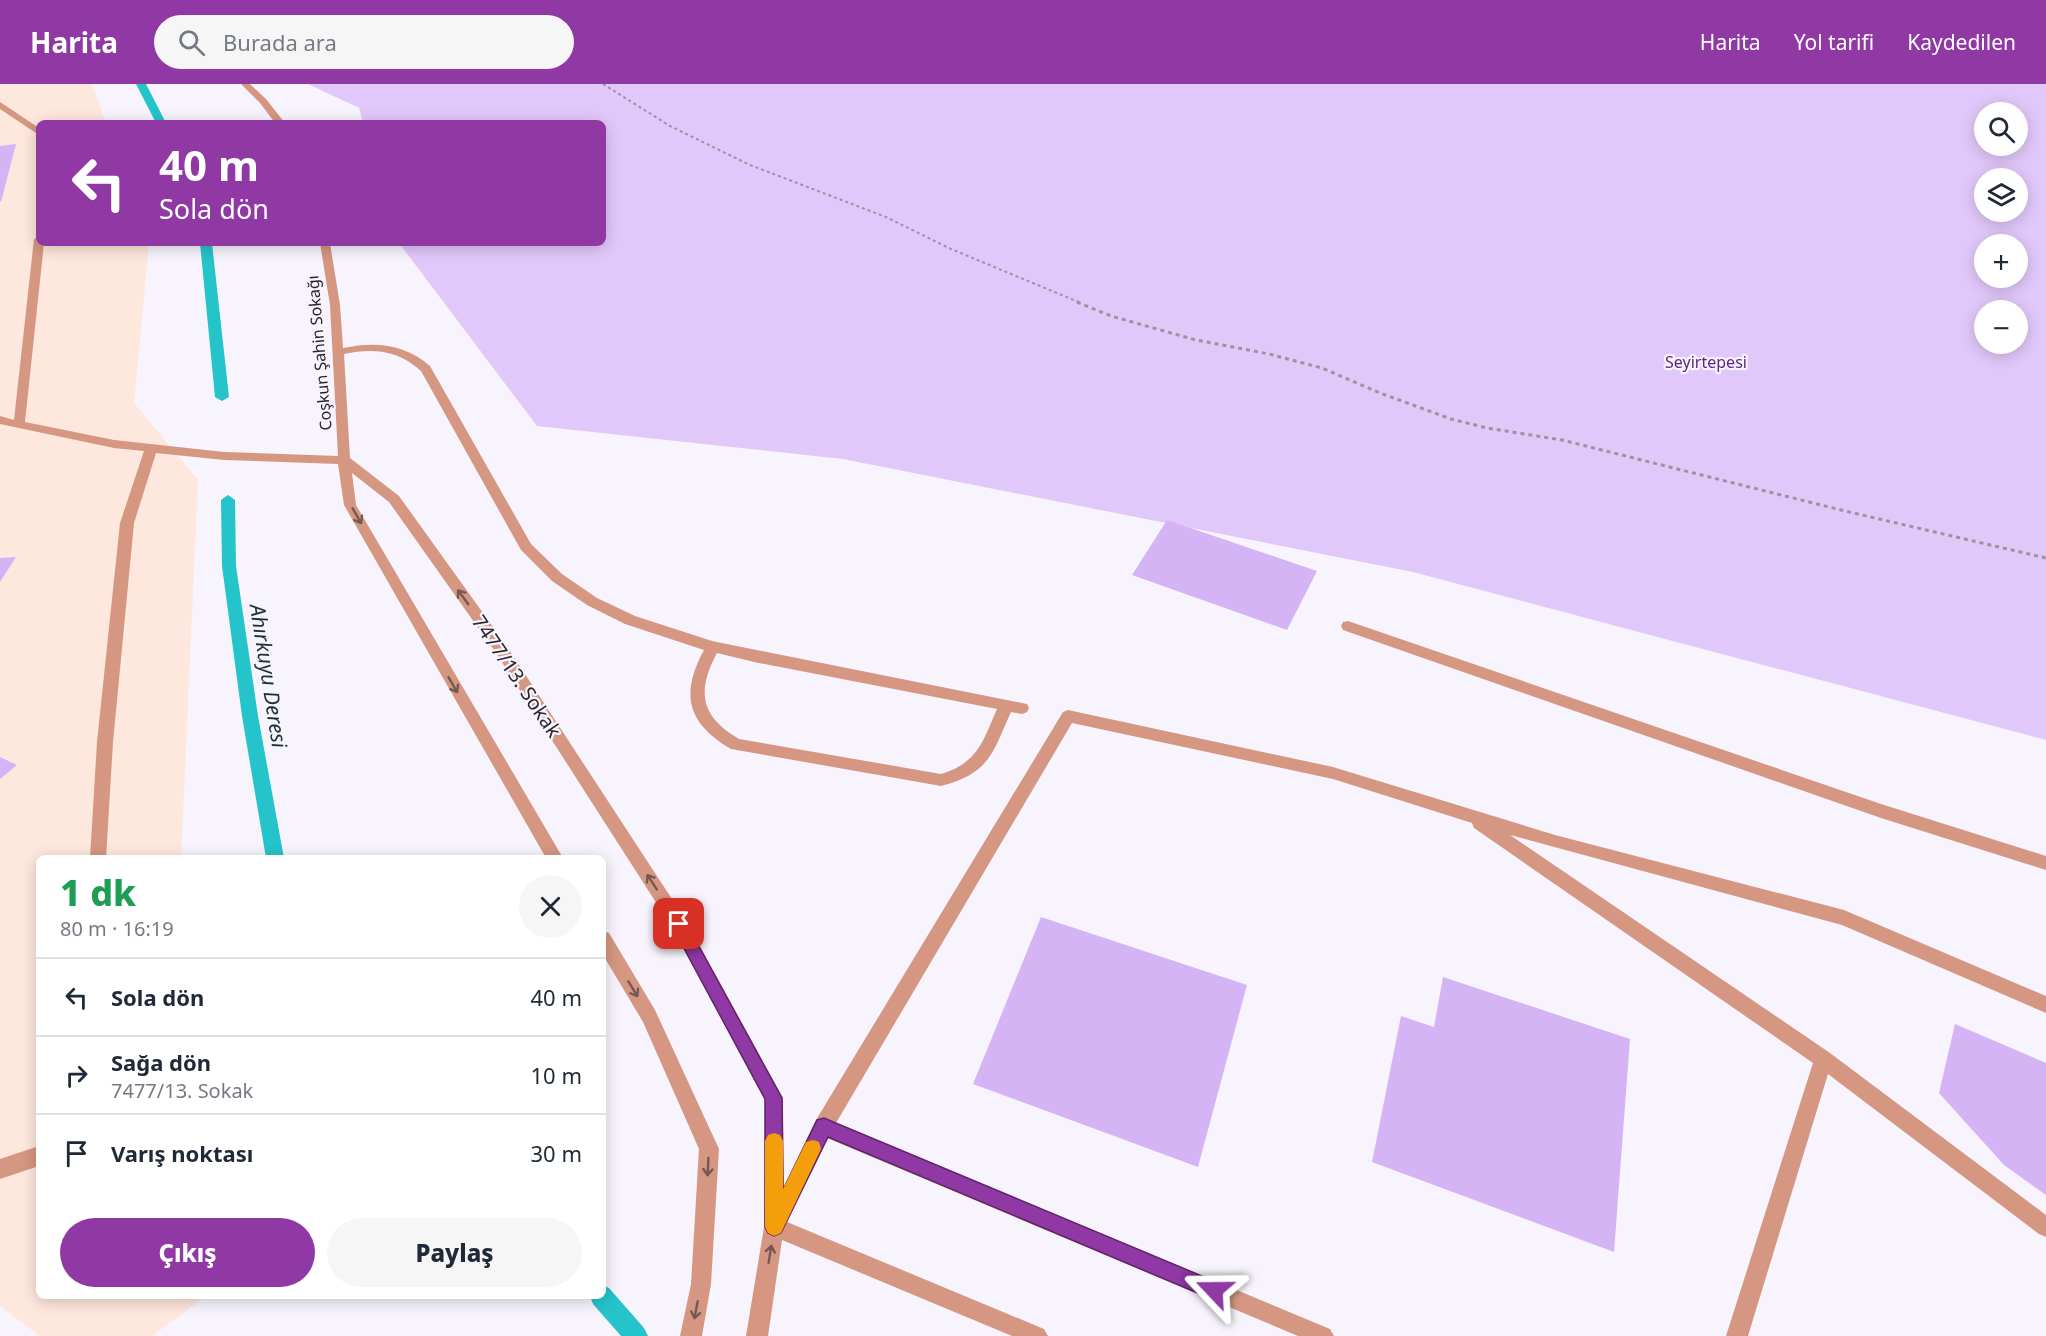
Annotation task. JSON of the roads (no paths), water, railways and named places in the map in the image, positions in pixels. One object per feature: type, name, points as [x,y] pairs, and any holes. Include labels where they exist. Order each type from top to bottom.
[{"type":"street","points":[[245,84],[263,101],[278,120]]},
{"type":"street","points":[[0,105],[36,130]]},
{"type":"street","points":[[19,425],[38,246]]},
{"type":"street","name":"Coşkun Şahin Sokağı","points":[[325,246],[335,305],[344,460]]},
{"type":"street","points":[[338,352],[380,346],[407,353],[418,360],[426,369],[514,530],[541,565],[568,586],[608,609],[672,636],[713,647],[1014,707],[980,763],[966,773],[941,780],[736,745],[719,736],[706,723],[698,710],[696,696],[698,679],[713,647]]},
{"type":"street","points":[[0,420],[114,444],[224,456],[344,460],[350,505],[553,855]]},
{"type":"street","points":[[98,855],[105,742],[127,523],[151,448]]},
{"type":"street","name":"7477/13. Sokak","points":[[344,460],[394,499],[501,649],[679,924],[774,1098],[774,1227],[757,1336]]},
{"type":"street","points":[[1348,627],[1881,811],[2046,863]]},
{"type":"street","points":[[1037,1336],[774,1227],[824,1127],[1068,716],[1333,773],[1555,842],[1844,918],[2046,1005]]},
{"type":"street","points":[[1467,815],[1823,1059],[2046,1227]]},
{"type":"street","points":[[606,944],[649,1016],[709,1149],[701,1284],[691,1336]]},
{"type":"street","points":[[1737,1336],[1823,1059]]},
{"type":"street","points":[[824,1127],[1323,1336]]},
{"type":"street","points":[[0,1169],[36,1157]]},
{"type":"waterway","name":"Ahırkuyu Deresi","points":[[141,84],[159,120]]},
{"type":"waterway","name":"Ahırkuyu Deresi","points":[[206,246],[222,397]]},
{"type":"waterway","name":"Ahırkuyu Deresi","points":[[228,500],[229,566],[250,716],[274,855]]},
{"type":"waterway","name":"Ahırkuyu Deresi","points":[[604,1299],[636,1336]]},
{"type":"park label","name":"Seyirtepesi","points":[[1706,362]]}]
